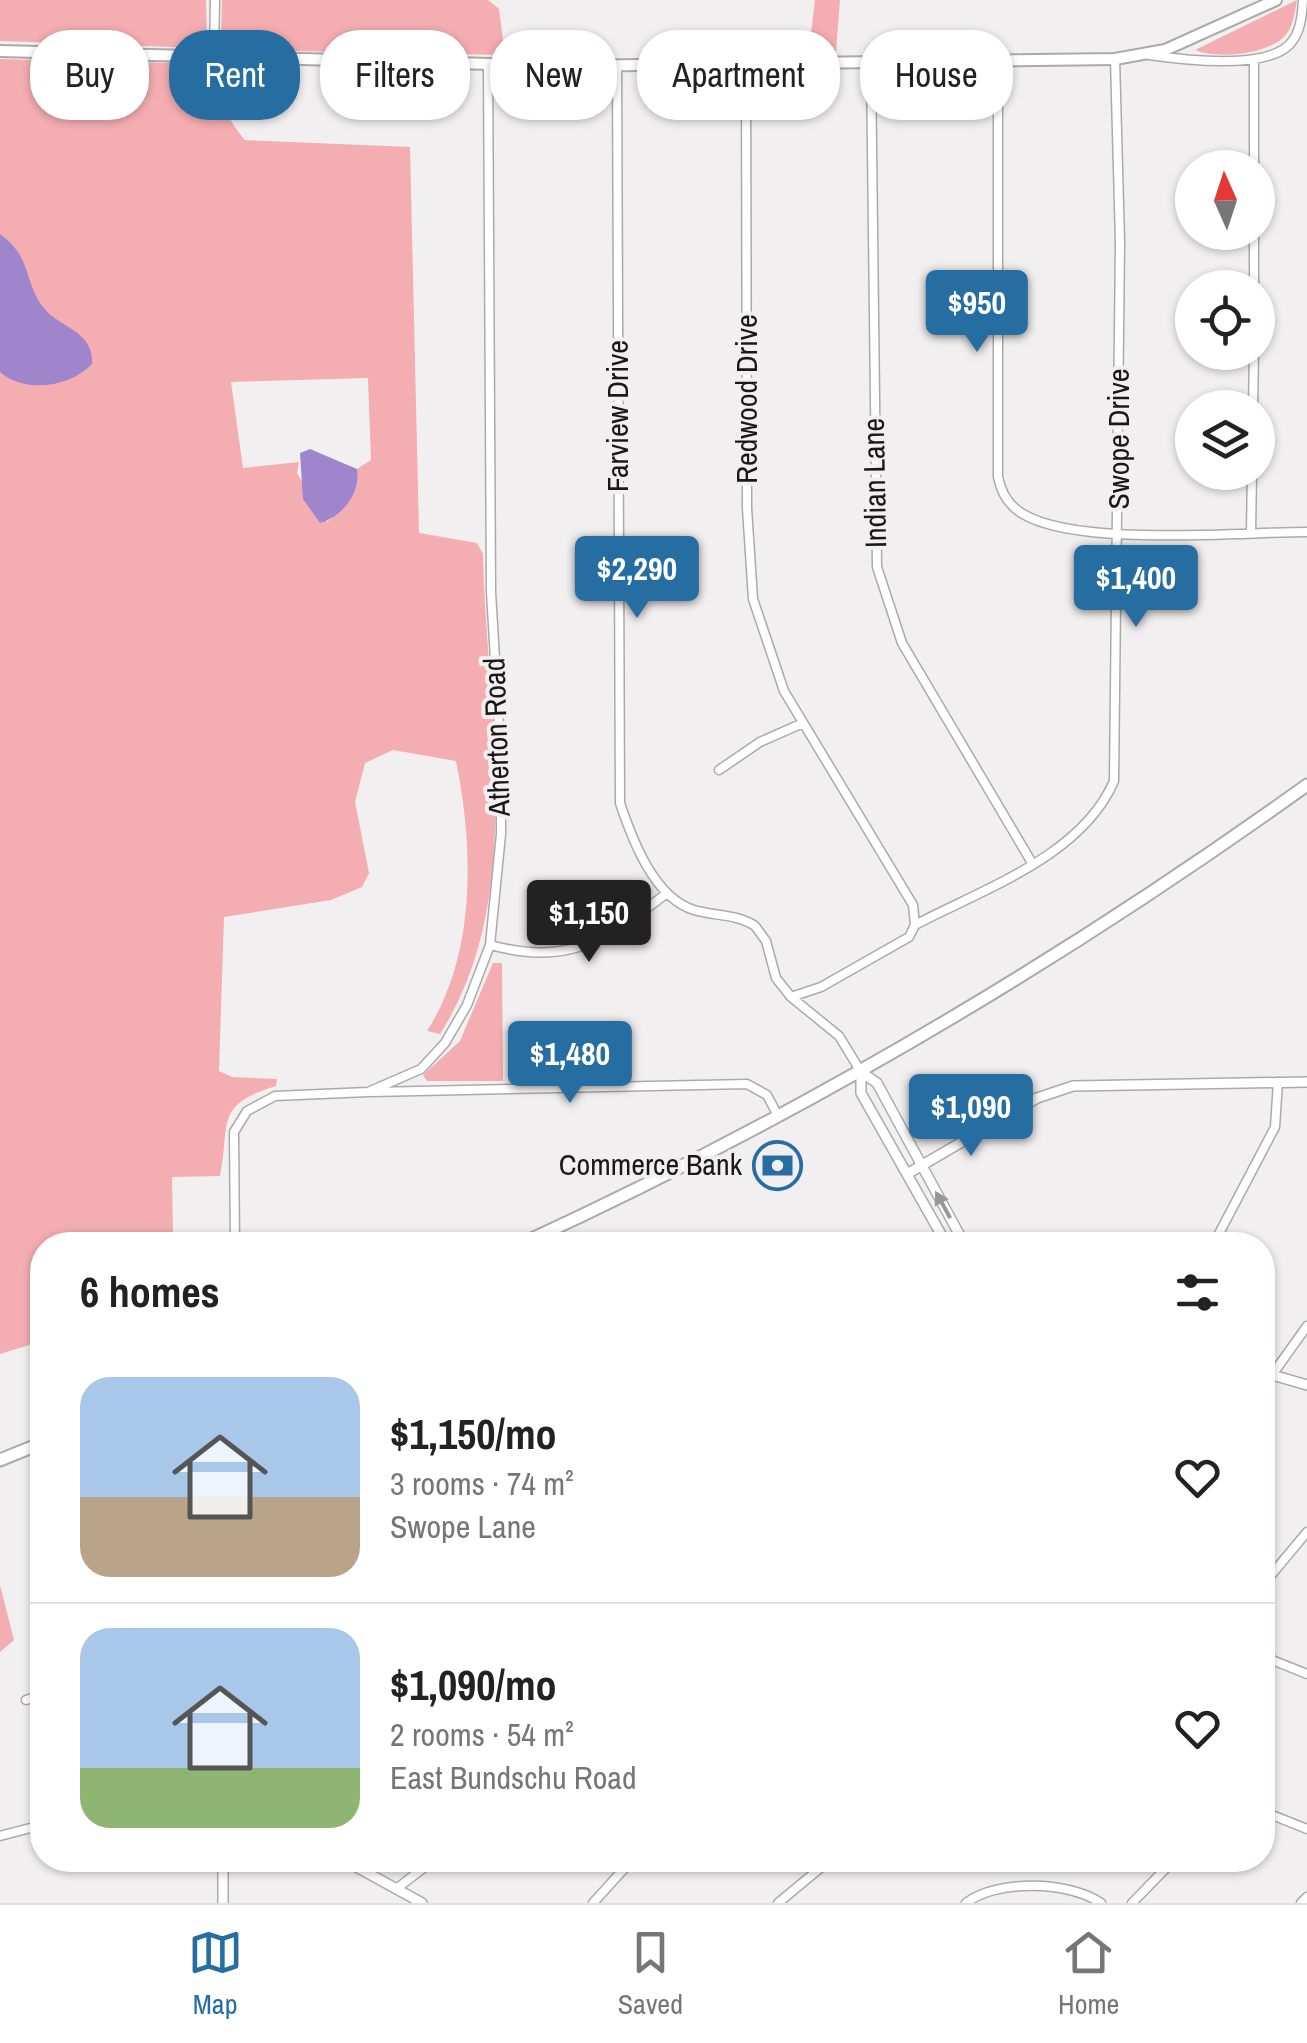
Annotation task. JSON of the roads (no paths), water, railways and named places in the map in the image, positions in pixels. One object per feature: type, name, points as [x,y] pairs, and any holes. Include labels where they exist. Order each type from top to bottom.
[{"type":"highway","points":[[545,1232],[861,1072],[1098,928],[1307,785]]},
{"type":"highway","points":[[0,1460],[30,1448]]},
{"type":"main road","points":[[1013,61],[1149,55],[1218,30],[1276,0]]},
{"type":"main road","points":[[0,51],[169,54]]},
{"type":"main road","points":[[300,58],[488,63]]},
{"type":"main road","points":[[617,65],[637,65]]},
{"type":"street","points":[[214,30],[215,0]]},
{"type":"street","points":[[1149,55],[1254,59],[1289,44],[1298,34],[1303,0]]},
{"type":"street","name":"Swope Drive","points":[[790,997],[821,987],[909,937],[915,925],[1032,863],[1084,826],[1106,799],[1114,781],[1120,242],[1115,59]]},
{"type":"street","points":[[1254,59],[1254,150]]},
{"type":"street","name":"Atherton Road","points":[[235,1232],[234,1132],[247,1111],[275,1096],[368,1092],[421,1069],[432,1059],[467,1005],[490,945],[502,759],[491,592],[488,63]]},
{"type":"street","name":"Farview Drive","points":[[617,65],[618,773],[620,803],[632,838],[668,893]]},
{"type":"street","name":"Redwood Drive","points":[[746,120],[750,575],[766,644],[784,691],[913,904],[915,925]]},
{"type":"street","name":"Indian Lane","points":[[871,120],[877,567],[902,643],[1032,863]]},
{"type":"street","points":[[997,120],[995,320],[1000,485],[1012,507],[1032,519],[1069,529],[1307,532]]},
{"type":"street","points":[[1251,532],[1252,490]]},
{"type":"street","points":[[719,770],[760,742],[804,723]]},
{"type":"street","points":[[490,945],[543,954],[575,951],[622,927],[668,893],[691,909],[755,926],[766,941],[776,978],[790,997],[839,1036],[861,1072],[877,1083],[958,1232]]},
{"type":"street","points":[[861,1072],[861,1093],[940,1232]]},
{"type":"street","points":[[1220,1232],[1275,1127],[1278,1082]]},
{"type":"street","points":[[907,1174],[1037,1098],[1073,1086],[1307,1082]]},
{"type":"street","points":[[368,1092],[746,1084],[767,1094],[778,1116]]},
{"type":"street","points":[[886,1136],[901,1128]]},
{"type":"street","points":[[1275,1364],[1307,1326]]},
{"type":"street","points":[[1275,1376],[1307,1386]]},
{"type":"street","points":[[1275,1570],[1307,1532]]},
{"type":"street","points":[[1275,1661],[1307,1674]]},
{"type":"street","points":[[26,1700],[30,1699]]},
{"type":"street","points":[[1275,1815],[1307,1829]]},
{"type":"street","points":[[0,1836],[30,1828]]},
{"type":"street","points":[[223,1872],[223,1903]]},
{"type":"street","points":[[365,1872],[422,1903]]},
{"type":"street","points":[[396,1890],[419,1872]]},
{"type":"street","points":[[593,1903],[621,1872]]},
{"type":"street","points":[[778,1903],[815,1872]]},
{"type":"street","points":[[1132,1903],[1162,1872]]},
{"type":"street","points":[[966,1903],[989,1890],[1014,1887],[1082,1894],[1101,1903]]},
{"type":"street","points":[[1301,1903],[1307,1897]]},
{"type":"place","name":"Commerce Bank","points":[[777,1165]]}]
